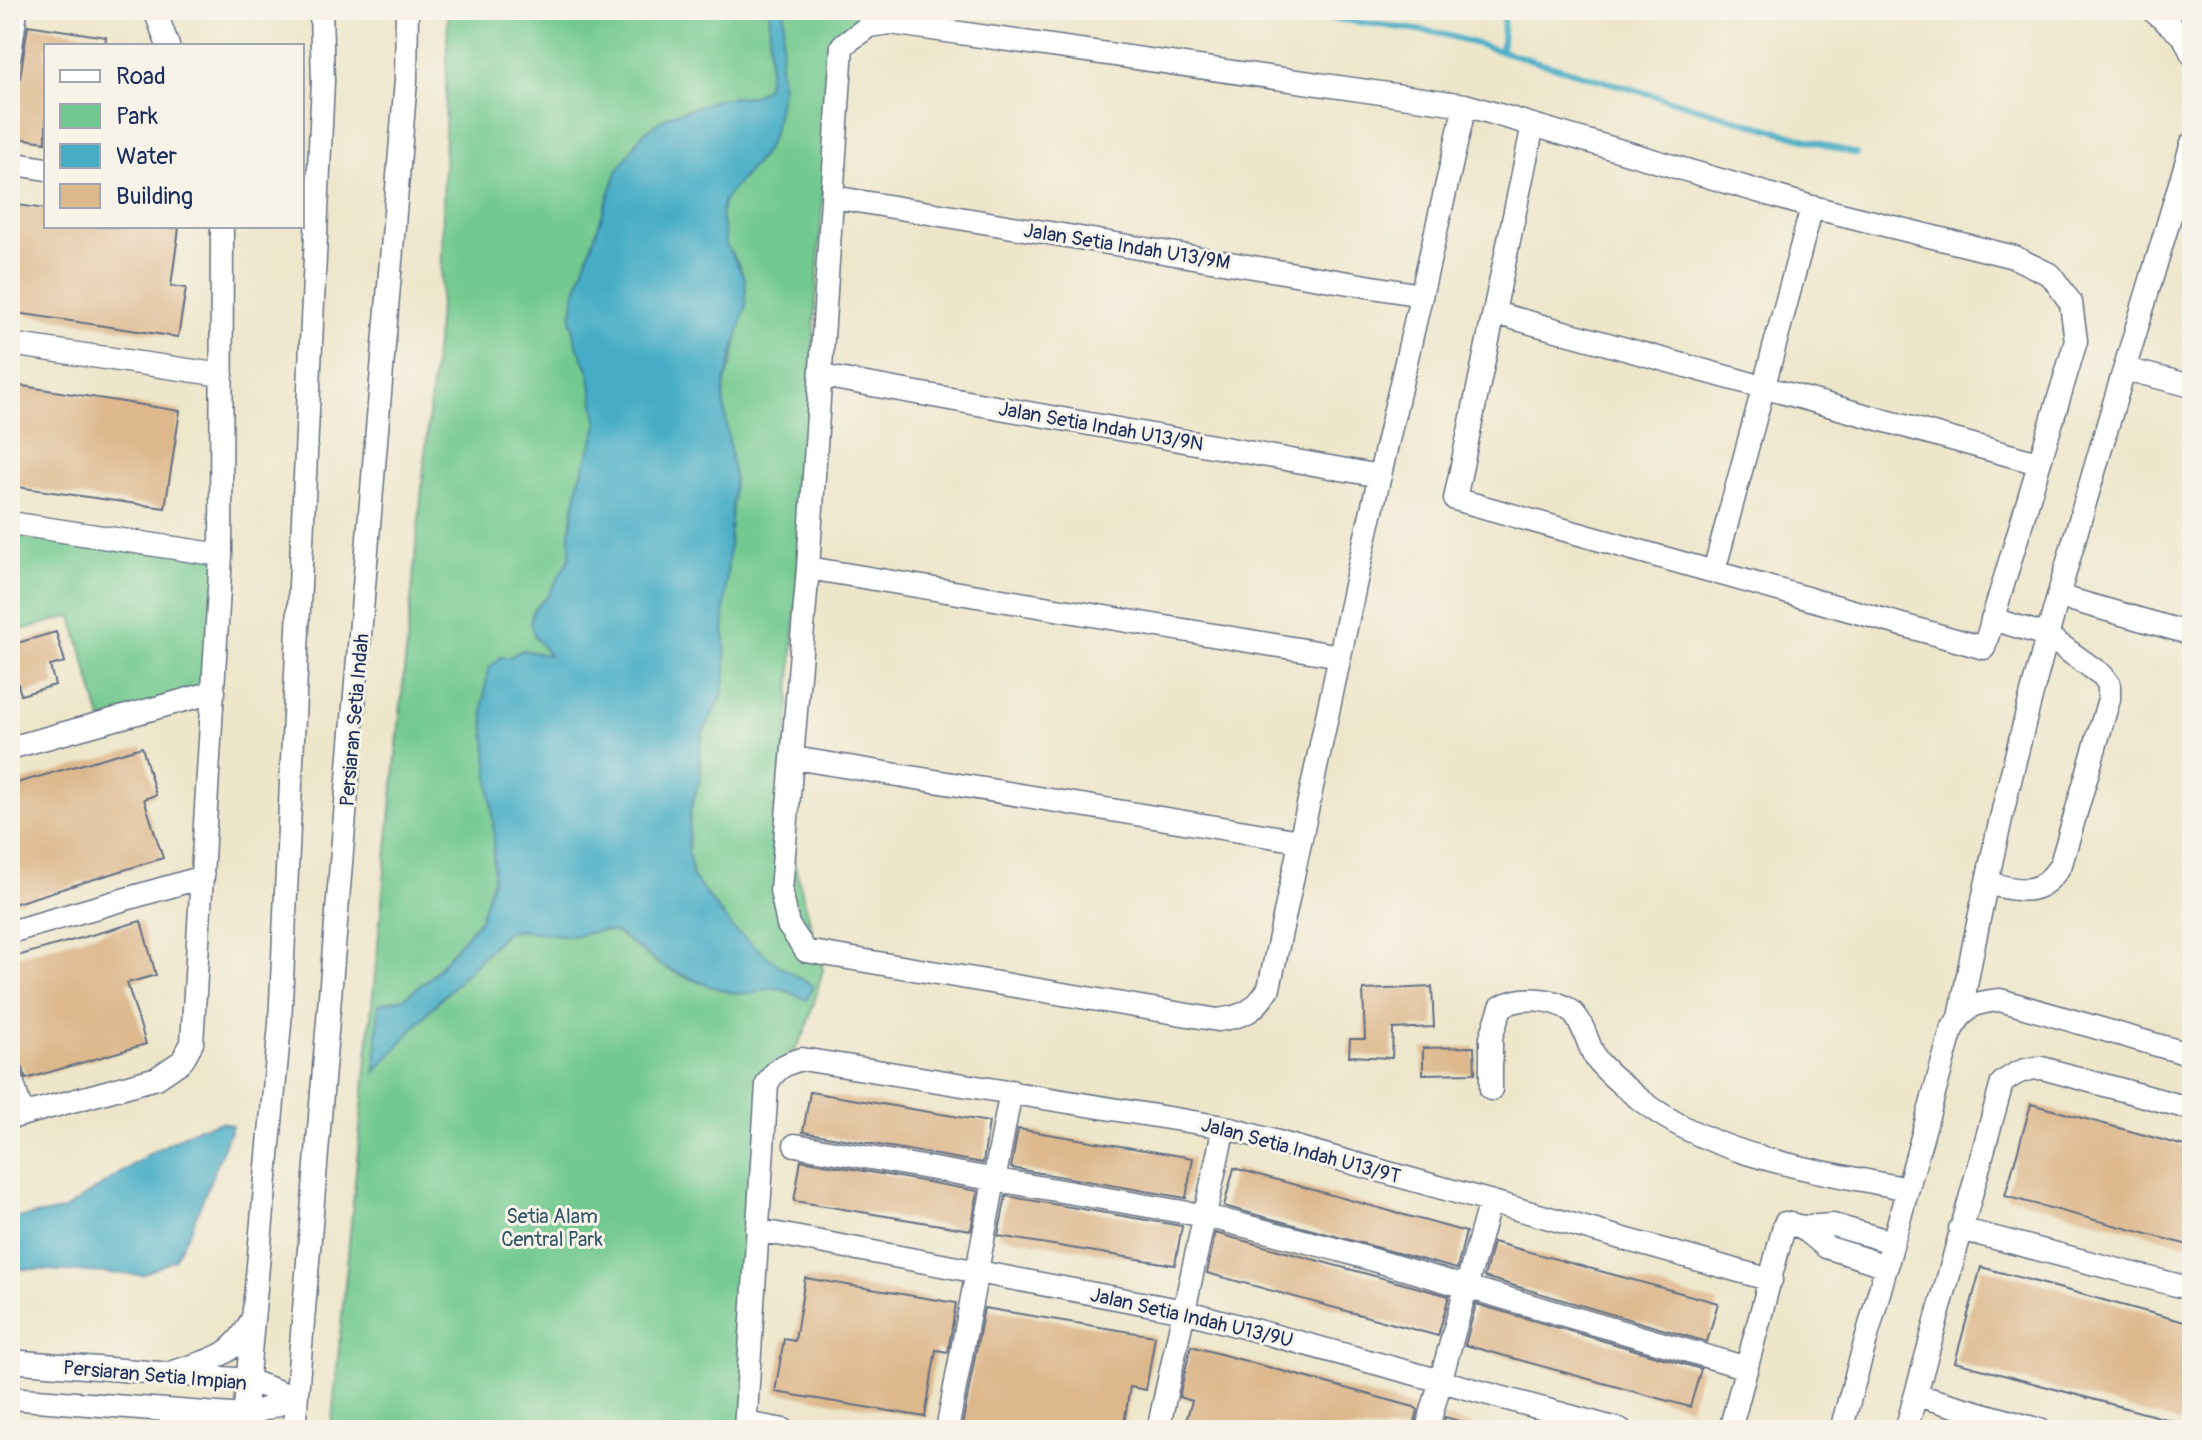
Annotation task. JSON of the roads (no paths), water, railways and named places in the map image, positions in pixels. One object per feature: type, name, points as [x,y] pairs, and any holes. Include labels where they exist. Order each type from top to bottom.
[{"type":"street","points":[[10,54],[16,10]]},
{"type":"street","points":[[155,10],[167,44]]},
{"type":"street","points":[[244,1423],[280,1024],[323,81],[321,10]]},
{"type":"street","name":"Persiaran Setia Indah","points":[[294,1430],[405,96],[407,10]]},
{"type":"street","points":[[2152,10],[2184,37],[2192,54]]},
{"type":"street","points":[[1465,105],[1340,656],[1269,988],[1258,1006],[1239,1017],[1218,1020],[806,951],[788,925],[781,890],[794,758],[822,376],[842,46],[869,26],[890,23],[1465,105],[1812,207],[2014,257],[2051,275],[2071,303],[2076,341],[1984,648],[1455,499],[1533,125]]},
{"type":"street","points":[[1841,1430],[1952,1029],[1961,1013],[1978,918],[2046,635],[2192,143]]},
{"type":"street","points":[[10,163],[44,169]]},
{"type":"street","name":"Jalan Setia Indah U13/9M","points":[[833,197],[1421,295]]},
{"type":"street","points":[[1714,571],[1812,207]]},
{"type":"street","points":[[10,1073],[16,1116],[157,1078],[182,1061],[192,1043],[221,555],[222,228]]},
{"type":"street","points":[[1495,313],[2038,463]]},
{"type":"street","points":[[10,344],[222,375]]},
{"type":"street","points":[[2125,369],[2192,386]]},
{"type":"street","name":"Jalan Setia Indah U13/9N","points":[[822,376],[1380,476]]},
{"type":"street","points":[[10,523],[221,555]]},
{"type":"street","points":[[808,568],[1340,656]]},
{"type":"street","points":[[2058,596],[2192,634]]},
{"type":"street","points":[[1987,883],[2023,891],[2039,887],[2052,879],[2061,864],[2109,699],[2109,684],[2102,675],[2046,635],[1992,619]]},
{"type":"street","points":[[10,748],[214,692]]},
{"type":"street","points":[[794,758],[1300,841]]},
{"type":"street","points":[[10,932],[203,877]]},
{"type":"street","points":[[1491,1089],[1491,1037],[1501,1007],[1512,1000],[1554,1004],[1571,1012],[1597,1059],[1643,1101],[1690,1131],[1737,1151],[1907,1189]]},
{"type":"street","points":[[1961,1013],[1978,1002],[2000,1000],[2192,1055]]},
{"type":"street","name":"Jalan Setia Indah U13/9T","points":[[745,1427],[767,1084],[774,1072],[785,1064],[802,1059],[1224,1127],[1771,1280]]},
{"type":"street","points":[[1906,1430],[2002,1083],[2015,1073],[2042,1068],[2192,1109]]},
{"type":"street","points":[[947,1430],[1011,1091]]},
{"type":"street","points":[[1158,1430],[1224,1127]]},
{"type":"street","points":[[795,1145],[1206,1216],[1339,1250],[1747,1368]]},
{"type":"street","points":[[1427,1430],[1490,1201]]},
{"type":"street","points":[[1730,1430],[1785,1223],[1802,1227],[1833,1225],[1892,1242]]},
{"type":"street","points":[[1802,1227],[1826,1247],[1887,1266]]},
{"type":"street","points":[[1960,1229],[2192,1289]]},
{"type":"street","name":"Jalan Setia Indah U13/9U","points":[[757,1230],[1184,1311],[1621,1430]]},
{"type":"street","points":[[164,1375],[219,1356],[241,1341],[253,1316]]},
{"type":"street","name":"Persiaran Setia Impian","points":[[10,1361],[247,1380],[296,1398]]},
{"type":"street","points":[[1916,1395],[2040,1430]]},
{"type":"street","name":"Persiaran Setia Impian","points":[[10,1398],[163,1409],[244,1423],[296,1398]]},
{"type":"street","points":[[163,1409],[195,1430]]},
{"type":"street","points":[[745,1427],[784,1430]]},
{"type":"water","points":[[770,10],[785,10],[780,67],[782,89],[774,131],[765,152],[723,202],[721,214],[726,245],[745,278],[746,306],[723,398],[734,479],[724,615],[726,672],[722,696],[703,732],[699,754],[701,775],[690,811],[688,852],[693,877],[733,929],[778,965],[813,986],[807,1000],[782,989],[769,988],[753,994],[734,993],[662,966],[617,933],[604,930],[571,936],[516,930],[505,933],[375,1072],[379,1004],[404,998],[431,977],[480,919],[493,878],[494,832],[483,706],[488,669],[501,657],[510,657],[522,650],[549,655],[535,637],[530,623],[534,609],[548,596],[570,557],[570,532],[579,481],[598,426],[589,371],[577,345],[571,320],[575,294],[617,172],[642,134],[668,116],[723,98],[753,96],[767,87]]},
{"type":"water","points":[[222,1122],[232,1126],[192,1226],[174,1260],[142,1275],[10,1268],[10,1219],[64,1210],[152,1152],[198,1128]]},
{"type":"waterway","points":[[1270,10],[1439,33],[1856,154]]},
{"type":"waterway","points":[[1501,52],[1505,10]]},
{"type":"park label","name":"Setia Alam Central Park","points":[[552,1228]]}]
